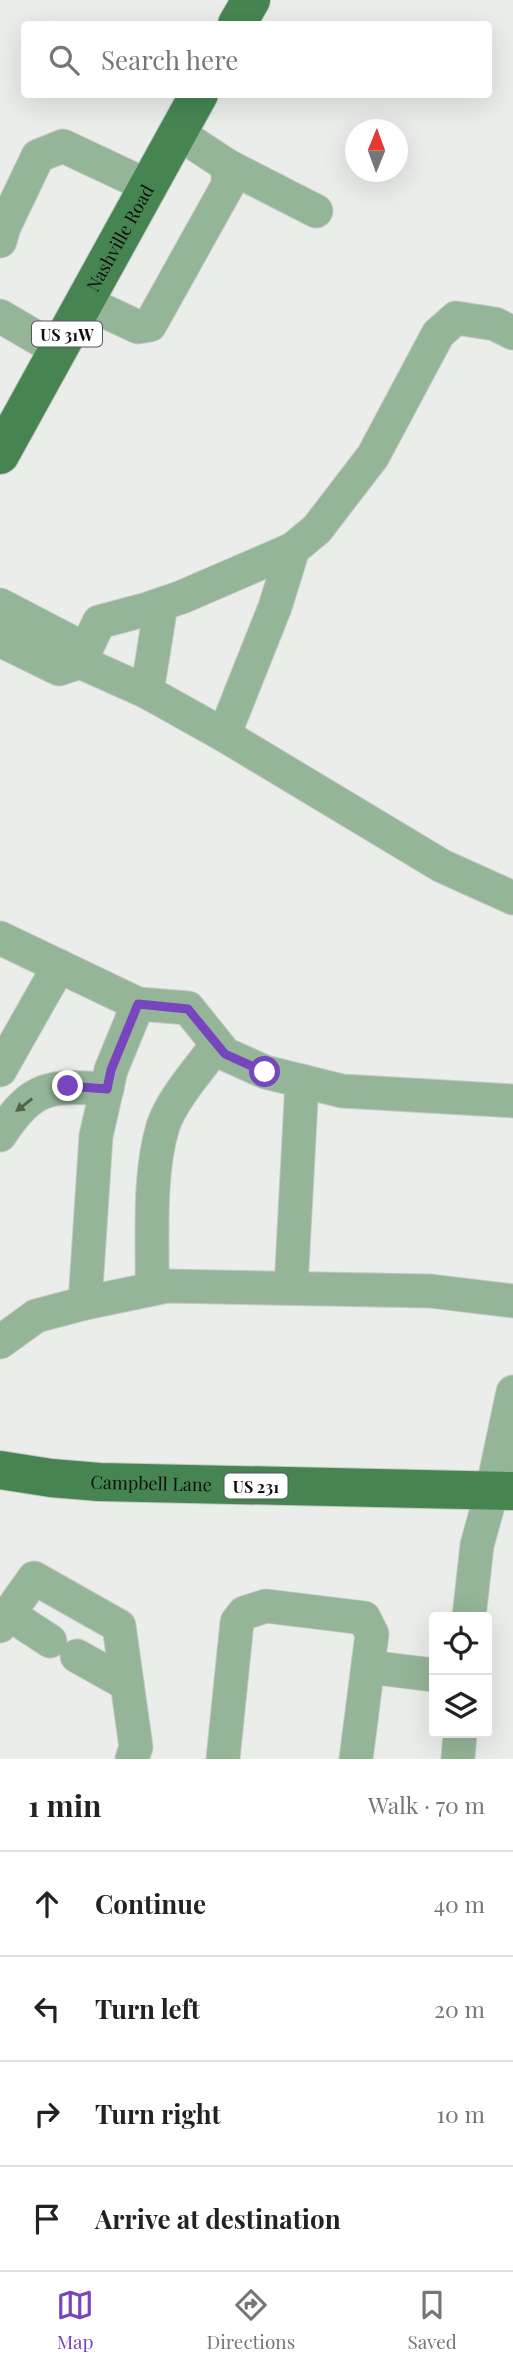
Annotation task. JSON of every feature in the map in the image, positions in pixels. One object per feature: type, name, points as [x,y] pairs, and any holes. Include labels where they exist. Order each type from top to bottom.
[{"type":"main road","points":[[239,21],[251,0]]},
{"type":"main road","name":"Nashville Road","points":[[0,455],[197,98]]},
{"type":"main road","name":"Campbell Lane","points":[[0,1470],[99,1482],[503,1491]]},
{"type":"street","points":[[178,133],[228,166],[316,211]]},
{"type":"street","points":[[0,241],[38,156],[62,146],[148,186]]},
{"type":"street","points":[[85,302],[138,327],[150,325],[228,185],[228,166]]},
{"type":"street","points":[[0,316],[58,350]]},
{"type":"street","points":[[80,662],[99,622],[161,605],[293,549],[317,529],[373,456],[438,334],[456,318],[495,324],[513,333]]},
{"type":"street","points":[[225,735],[275,607],[293,549]]},
{"type":"street","points":[[0,605],[16,636],[73,643],[80,662],[147,692],[225,735],[442,866],[513,898]]},
{"type":"street","points":[[147,692],[161,605]]},
{"type":"street","points":[[0,938],[138,1004],[188,1009],[225,1054],[265,1072],[342,1091],[513,1101]]},
{"type":"street","points":[[0,1070],[8,1036],[59,966]]},
{"type":"street","points":[[85,1303],[96,1136],[111,1070],[138,1004]]},
{"type":"street","points":[[152,1289],[154,1185],[164,1125],[179,1098],[217,1045]]},
{"type":"street","points":[[291,1288],[302,1081]]},
{"type":"street","points":[[0,1135],[17,1109],[45,1090],[68,1086],[107,1089]]},
{"type":"street","points":[[4,1329],[36,1316],[85,1303],[167,1286],[430,1291],[513,1301]]},
{"type":"street","points":[[470,1612],[477,1545],[503,1491],[513,1392]]},
{"type":"street","points":[[127,1684],[63,1648],[4,1620],[34,1578],[120,1626],[135,1747],[132,1759]]},
{"type":"street","points":[[223,1759],[237,1622],[244,1613],[266,1606],[364,1618],[372,1634],[356,1759]]},
{"type":"street","points":[[368,1667],[429,1674]]},
{"type":"street","points":[[458,1759],[460,1738]]},
{"type":"route","points":[[68,1086],[107,1089],[111,1070],[138,1004],[188,1009],[225,1054],[265,1072]]}]
